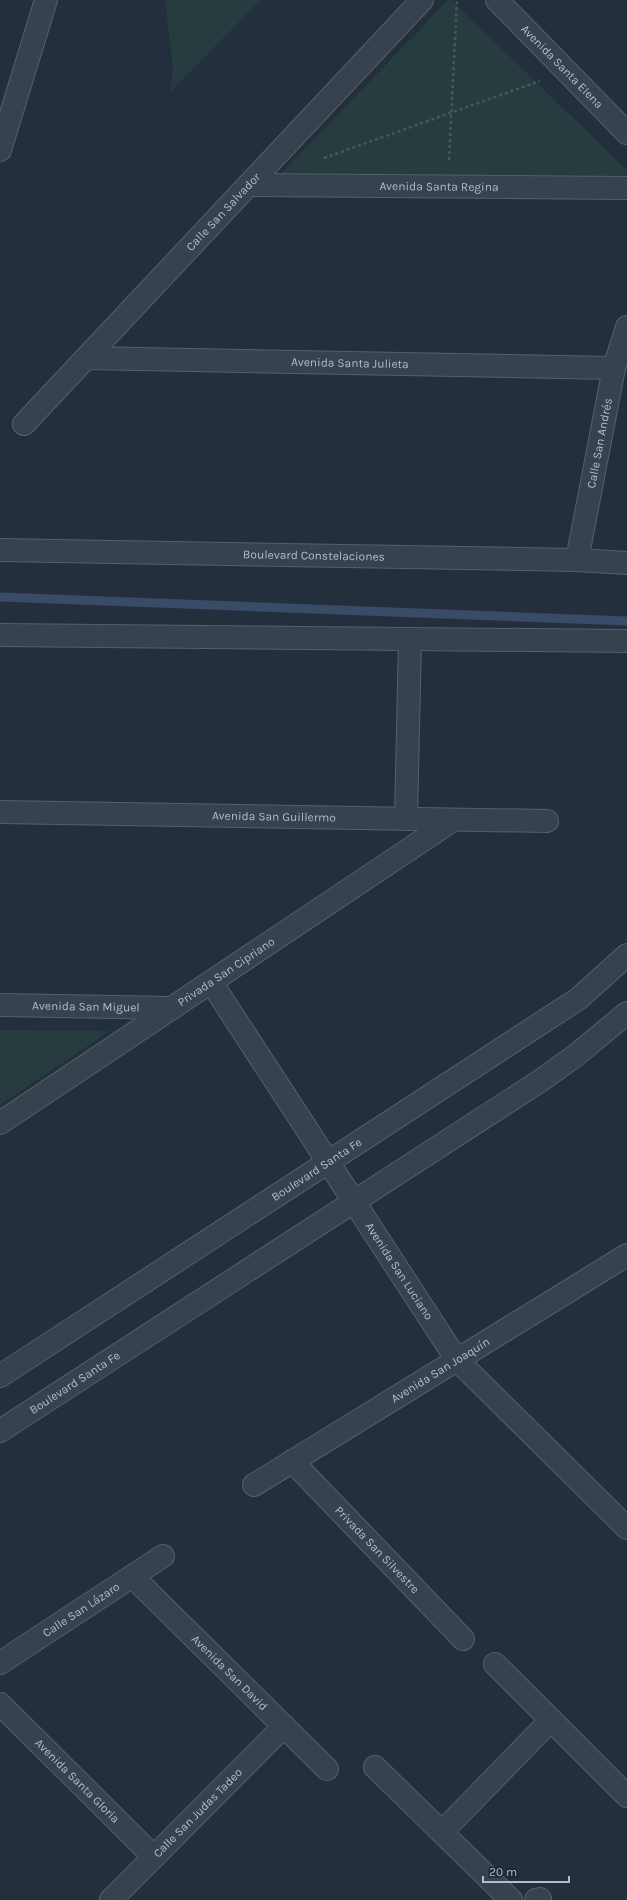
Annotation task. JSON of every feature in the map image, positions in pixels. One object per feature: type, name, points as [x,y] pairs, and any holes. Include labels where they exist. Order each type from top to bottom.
[{"type":"street","points":[[0,150],[46,0]]},
{"type":"street","name":"Calle San Salvador","points":[[24,424],[250,185],[422,0]]},
{"type":"street","name":"Avenida Santa Elena","points":[[497,0],[627,133]]},
{"type":"street","name":"Avenida Santa Regina","points":[[250,185],[627,188]]},
{"type":"street","name":"Calle San Andrés","points":[[577,560],[614,368],[627,327]]},
{"type":"street","name":"Avenida Santa Julieta","points":[[86,358],[614,368]]},
{"type":"street","name":"Boulevard Constelaciones","points":[[0,550],[577,560],[627,563]]},
{"type":"street","points":[[0,635],[627,641]]},
{"type":"street","points":[[406,819],[410,639]]},
{"type":"street","name":"Avenida San Guillermo","points":[[0,812],[547,821]]},
{"type":"street","name":"Privada San Cipriano","points":[[0,1123],[453,820]]},
{"type":"street","name":"Boulevard Santa Fe","points":[[0,1376],[578,999],[627,955]]},
{"type":"street","name":"Avenida San Luciano","points":[[211,982],[457,1360],[627,1528]]},
{"type":"street","name":"Avenida San Miguel","points":[[0,1005],[172,1008]]},
{"type":"street","name":"Boulevard Santa Fe","points":[[0,1431],[552,1073],[627,1013]]},
{"type":"street","name":"Avenida San Joaquín","points":[[254,1485],[457,1360],[624,1261]]},
{"type":"street","name":"Privada San Silvestre","points":[[292,1461],[463,1639]]},
{"type":"street","name":"Calle San Lázaro","points":[[0,1663],[163,1556]]},
{"type":"street","name":"Avenida San David","points":[[132,1577],[327,1769]]},
{"type":"street","points":[[495,1664],[627,1796]]},
{"type":"street","name":"Avenida Santa Gloria","points":[[0,1704],[154,1857]]},
{"type":"street","points":[[442,1832],[550,1720]]},
{"type":"street","name":"Calle San Judas Tadeo","points":[[111,1900],[284,1726]]},
{"type":"street","points":[[375,1767],[511,1900]]},
{"type":"path","points":[[448,186],[457,0]]},
{"type":"path","points":[[317,161],[567,72]]},
{"type":"green space","points":[[165,0],[261,0],[170,92],[173,68]]},
{"type":"green space","points":[[448,0],[451,0],[627,170],[627,176],[280,175]]},
{"type":"green space","points":[[0,1030],[110,1031],[0,1105]]},
{"type":"waterway","points":[[0,597],[627,621]]}]
